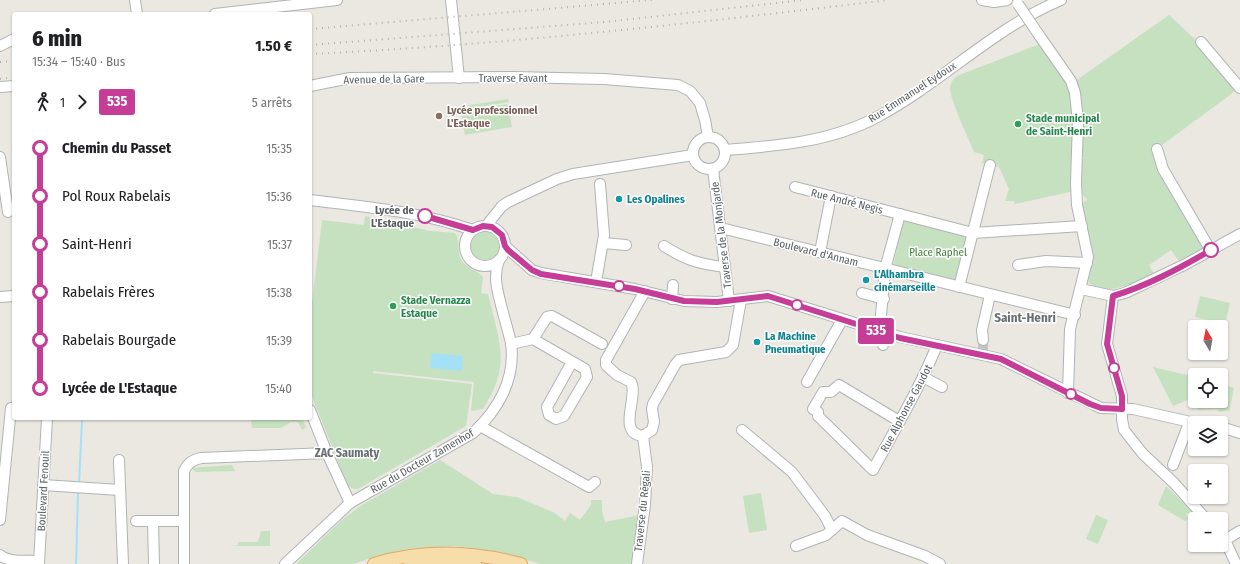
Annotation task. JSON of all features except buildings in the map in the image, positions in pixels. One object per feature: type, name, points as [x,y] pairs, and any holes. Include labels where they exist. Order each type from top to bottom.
[{"type":"main road","points":[[374,564],[394,558],[447,552],[482,555],[521,564]]},
{"type":"main road","points":[[410,564],[453,561],[483,564]]},
{"type":"street","points":[[135,0],[137,12]]},
{"type":"street","points":[[232,12],[337,0]]},
{"type":"street","points":[[451,0],[460,78]]},
{"type":"street","points":[[982,0],[994,2],[1007,0]]},
{"type":"street","name":"Rue Emmanuel Eydoux","points":[[726,150],[818,139],[864,123],[892,108],[1022,20],[1061,0]]},
{"type":"street","points":[[1017,2],[1071,81],[1075,93],[1078,122],[1076,188],[1088,257],[1075,315],[1070,329],[1068,393]]},
{"type":"street","points":[[0,46],[12,40]]},
{"type":"street","points":[[1201,42],[1240,88]]},
{"type":"street","name":"Avenue de la Gare","points":[[312,86],[350,78],[460,78]]},
{"type":"street","name":"Traverse Favant","points":[[460,78],[566,78],[678,85],[690,91],[700,103],[708,137]]},
{"type":"street","points":[[0,87],[12,86]]},
{"type":"street","points":[[708,137],[717,139],[726,150],[724,160],[713,169],[708,170],[697,165],[693,155],[695,145],[698,141],[708,137]]},
{"type":"street","points":[[1157,149],[1163,169],[1211,250]]},
{"type":"street","points":[[448,224],[473,230],[486,226],[502,206],[573,174],[693,155]]},
{"type":"street","points":[[0,157],[7,212]]},
{"type":"street","points":[[959,287],[990,165]]},
{"type":"street","name":"Traverse de la Monjarde","points":[[713,169],[729,301]]},
{"type":"street","points":[[596,282],[603,242],[600,184]]},
{"type":"street","name":"Rue André Negis","points":[[795,187],[900,214]]},
{"type":"street","points":[[820,252],[832,196]]},
{"type":"street","points":[[312,200],[362,207],[373,207],[413,213],[438,219],[459,230],[466,239],[466,253],[472,261],[480,265],[492,264],[500,259],[518,258]]},
{"type":"street","points":[[496,214],[498,231],[504,240],[505,246],[500,259]]},
{"type":"street","points":[[881,315],[884,299],[885,269],[900,214],[973,233],[1082,226]]},
{"type":"street","points":[[486,226],[498,231]]},
{"type":"street","name":"Boulevard d'Annam","points":[[721,228],[1075,315]]},
{"type":"street","points":[[466,239],[473,230]]},
{"type":"street","points":[[1081,289],[1113,296],[1125,293],[1179,268],[1240,234]]},
{"type":"street","points":[[603,242],[626,245]]},
{"type":"street","points":[[505,246],[532,270],[541,274],[645,291],[684,301],[729,301],[768,296],[887,334],[983,353],[1001,359],[1101,408],[1133,409],[1188,422]]},
{"type":"street","points":[[664,246],[680,256],[702,265],[725,267]]},
{"type":"street","name":"Rue du Docteur Zamenhof","points":[[285,564],[350,503],[473,433],[489,417],[505,390],[511,367],[511,344],[495,284],[496,268],[500,259]]},
{"type":"street","points":[[1018,265],[1046,261],[1087,262]]},
{"type":"street","name":"Rue du Docteur Zamenhof","points":[[480,265],[495,284]]},
{"type":"street","points":[[672,285],[672,299]]},
{"type":"street","points":[[645,291],[606,360],[606,365],[617,375],[631,382],[633,392],[629,419],[630,429],[633,433],[643,436],[652,430],[654,422],[652,409],[653,404],[675,365],[680,360],[686,358],[726,352],[733,345],[741,300]]},
{"type":"street","points":[[862,293],[884,299]]},
{"type":"street","points":[[983,340],[982,330],[990,295]]},
{"type":"street","points":[[0,297],[12,296]]},
{"type":"street","points":[[1113,296],[1107,344],[1122,396],[1124,430],[1130,439],[1199,512]]},
{"type":"street","points":[[534,339],[547,317],[552,316],[602,344]]},
{"type":"street","points":[[807,382],[842,320]]},
{"type":"street","points":[[883,345],[887,334]]},
{"type":"street","points":[[511,344],[534,339],[585,369],[586,377],[564,416],[556,419],[549,415],[547,407],[572,362]]},
{"type":"street","name":"Rue Alphonse Gaudot","points":[[899,421],[839,385],[831,392],[823,392],[813,409],[818,412],[818,416],[873,470],[923,377],[937,345]]},
{"type":"street","points":[[923,377],[942,387]]},
{"type":"street","points":[[0,520],[11,408]]},
{"type":"street","points":[[312,415],[326,453],[350,503]]},
{"type":"street","name":"Boulevard Fenouil","points":[[39,562],[47,420]]},
{"type":"street","points":[[480,426],[589,486],[595,482]]},
{"type":"street","points":[[1228,429],[1240,433]]},
{"type":"street","points":[[742,430],[792,472],[825,516],[832,530]]},
{"type":"street","points":[[1173,466],[1188,432]]},
{"type":"street","name":"Traverse du Régali","points":[[637,564],[645,505],[647,467],[643,436]]},
{"type":"street","points":[[184,564],[184,471],[187,464],[194,459],[326,453]]},
{"type":"street","points":[[119,460],[123,564]]},
{"type":"street","points":[[43,485],[120,490]]},
{"type":"street","points":[[136,521],[184,521]]},
{"type":"street","points":[[153,521],[154,564]]},
{"type":"street","points":[[796,546],[826,535],[842,521],[867,535],[940,563]]},
{"type":"street","points":[[1228,536],[1240,531]]},
{"type":"street","points":[[1228,548],[1236,564]]},
{"type":"street","points":[[0,555],[11,560],[39,562]]},
{"type":"green space","points":[[1169,15],[1199,43],[1238,89],[1158,148],[1207,247],[1180,262],[1171,250],[1149,265],[1154,274],[1122,287],[1104,289],[1096,287],[1089,283],[1087,276],[1081,204],[1087,200],[1078,188],[1079,163],[1084,158],[1079,152],[1074,82]]},
{"type":"green space","name":"Stade municipal de Saint-Henri","points":[[1043,43],[1069,82],[1074,105],[1074,191],[1015,204],[1014,201],[1005,201],[1009,189],[999,167],[982,163],[984,155],[974,152],[956,110],[950,88],[953,80],[959,75]]},
{"type":"green space","points":[[508,99],[509,102],[452,112],[452,108]]},
{"type":"green space","points":[[508,104],[512,127],[465,135],[461,112]]},
{"type":"green space","points":[[365,216],[430,231],[455,233],[458,239],[460,258],[467,266],[483,277],[481,293],[488,294],[499,340],[500,365],[498,379],[483,409],[471,411],[474,382],[373,371],[373,373],[472,384],[466,426],[358,489],[354,489],[348,486],[312,397],[312,303],[322,220],[364,225]]},
{"type":"green space","name":"Place Raphel","points":[[903,220],[968,236],[956,281],[893,266]]},
{"type":"green space","points":[[485,232],[495,236],[499,246],[495,256],[485,260],[475,256],[471,246],[475,236]]},
{"type":"green space","points":[[1200,296],[1230,303],[1226,320],[1208,320],[1195,317]]},
{"type":"green space","points":[[1153,367],[1188,375],[1188,400],[1173,406]]},
{"type":"green space","points":[[1228,386],[1234,388],[1229,412],[1228,410],[1219,412],[1218,409],[1198,410],[1197,408],[1228,408]]},
{"type":"green space","points":[[251,420],[303,420],[306,427],[302,430],[298,422],[291,422],[281,428],[252,428]]},
{"type":"green space","points":[[440,460],[493,494],[517,497],[555,513],[565,521],[570,513],[580,520],[591,505],[591,500],[602,500],[602,511],[605,522],[640,515],[635,564],[541,564],[494,551],[455,546],[411,549],[380,555],[353,564],[296,564],[343,519],[362,505]]},
{"type":"green space","points":[[232,465],[235,471],[195,472],[192,468]]},
{"type":"green space","points":[[1166,486],[1193,512],[1187,513],[1186,515],[1188,518],[1185,521],[1158,505]]},
{"type":"green space","points":[[761,493],[767,530],[749,533],[743,496]]},
{"type":"green space","points":[[1096,515],[1108,520],[1098,544],[1086,539]]},
{"type":"green space","points":[[261,531],[270,531],[270,546],[234,546],[238,545],[238,542],[258,542]]},
{"type":"water","points":[[432,353],[463,356],[462,371],[430,368]]},
{"type":"waterway","points":[[79,484],[82,421]]},
{"type":"waterway","points":[[76,564],[78,492]]},
{"type":"tunnel","points":[[983,340],[983,351]]},
{"type":"railway","points":[[312,29],[652,0]]},
{"type":"railway","points":[[312,45],[605,22],[804,0]]},
{"type":"railway","points":[[312,54],[527,39],[672,25],[888,0]]},
{"type":"railway","points":[[0,62],[12,61]]},
{"type":"railway","points":[[0,79],[12,77]]},
{"type":"bus line","name":"535","points":[[425,216],[438,219],[448,224],[458,225],[473,230],[483,226],[492,227],[502,235],[505,246],[508,250],[532,270],[541,274],[635,289],[684,301],[717,302],[768,296],[900,338],[983,354],[1001,359],[1090,404],[1101,408],[1122,409],[1122,396],[1107,344],[1113,296],[1125,293],[1174,270],[1211,250]]},
{"type":"place","name":"Lycée professionnel L'Estaque","points":[[439,116]]},
{"type":"place","name":"Stade municipal de Saint-Henri","points":[[1018,124]]},
{"type":"place","name":"Les Opalines","points":[[619,199]]},
{"type":"place","name":"Lycée de L'Estaque","points":[[425,216]]},
{"type":"place","name":"L'Alhambra cinémarseille","points":[[866,280]]},
{"type":"place","name":"Stade Vernazza Estaque","points":[[393,306]]},
{"type":"place","name":"La Machine Pneumatique","points":[[757,342]]},
{"type":"district","name":"Saint-Henri","points":[[1025,317]]},
{"type":"district","name":"ZAC Saumaty","points":[[347,453]]}]
